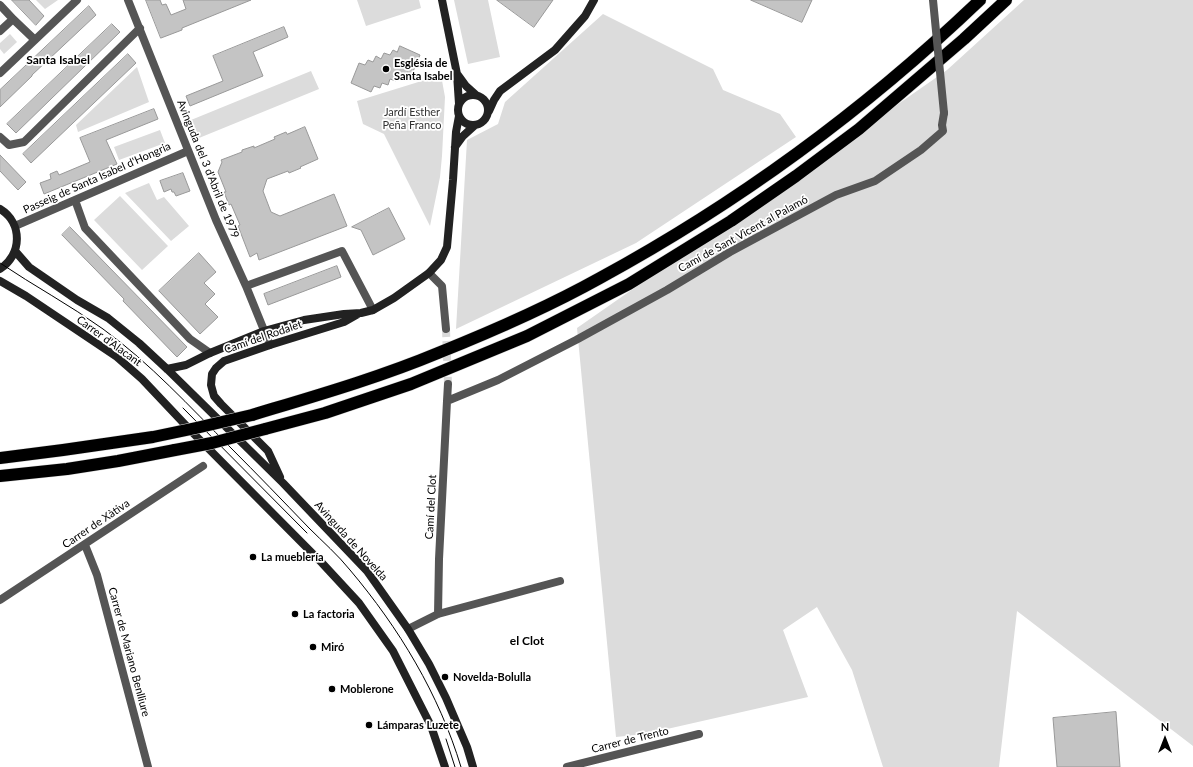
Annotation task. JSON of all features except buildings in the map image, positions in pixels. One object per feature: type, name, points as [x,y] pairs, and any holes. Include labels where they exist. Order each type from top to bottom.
[{"type":"highway","points":[[0,458],[153,437],[252,415],[339,389],[395,370],[437,354],[538,310],[599,279],[693,224],[783,164],[865,101],[908,65],[980,0]]},
{"type":"highway","points":[[0,476],[74,468],[212,443],[326,413],[411,384],[527,336],[629,284],[731,221],[796,176],[853,134],[964,39],[1006,0]]},
{"type":"main road","points":[[442,0],[458,74],[460,104]]},
{"type":"main road","points":[[455,147],[463,136],[474,126],[480,124],[488,117],[494,100],[500,91],[555,50],[585,16],[594,0]]},
{"type":"main road","points":[[458,74],[466,86],[487,102],[489,111]]},
{"type":"main road","points":[[474,126],[463,122],[459,116],[458,110],[460,104],[469,96],[478,96],[500,91]]},
{"type":"main road","name":"Camí del Rodalet","points":[[168,369],[186,365],[210,353],[264,331],[304,320],[361,313],[373,310],[394,298],[429,273],[441,260],[447,247],[456,132],[459,116]]},
{"type":"main road","points":[[0,209],[10,217],[15,226],[17,238],[15,251],[10,260],[0,269]]},
{"type":"main road","name":"Carrer d'Alacant","points":[[15,251],[29,267],[77,300],[108,318],[139,343],[180,381]]},
{"type":"main road","name":"Carrer d'Alacant","points":[[0,281],[117,357],[142,379],[322,563],[358,603],[393,651],[431,726],[445,767]]},
{"type":"main road","name":"Camí del Rodalet","points":[[283,484],[268,451],[214,396],[211,385],[212,374],[224,361],[344,322],[361,313]]},
{"type":"main road","name":"Avinguda de Novelda","points":[[180,381],[367,571],[408,629],[428,664],[446,698],[467,747],[473,767]]},
{"type":"street","points":[[0,73],[77,0]]},
{"type":"street","name":"Avinguda del 3 d'Abril de 1979","points":[[128,0],[216,220],[246,286],[270,345]]},
{"type":"street","name":"Camí de Sant Vicent al Palamó","points":[[447,401],[498,380],[576,340],[667,290],[730,252],[836,195],[875,181],[921,150],[943,131],[942,125],[944,113],[933,0]]},
{"type":"street","points":[[0,5],[35,40]]},
{"type":"street","points":[[0,31],[13,19]]},
{"type":"street","points":[[0,137],[9,145],[24,142],[140,28]]},
{"type":"street","name":"Passeig de Santa Isabel d'Hongria","points":[[15,226],[188,151]]},
{"type":"street","points":[[75,200],[86,228],[190,339],[210,353]]},
{"type":"street","points":[[246,286],[342,251],[373,310]]},
{"type":"street","points":[[429,273],[442,286],[446,329]]},
{"type":"street","points":[[447,401],[448,384]]},
{"type":"street","name":"Camí del Clot","points":[[438,614],[447,401]]},
{"type":"street","name":"Carrer de Xàtiva","points":[[0,600],[203,466]]},
{"type":"street","name":"Carrer de Mariano Benlliure","points":[[85,545],[97,575],[148,767]]},
{"type":"street","points":[[408,629],[438,614],[560,581]]},
{"type":"street","name":"Carrer de Trento","points":[[567,767],[699,734]]},
{"type":"green space","points":[[36,0],[58,0],[45,9]]},
{"type":"green space","points":[[357,0],[419,0],[421,8],[366,26]]},
{"type":"green space","points":[[454,0],[488,0],[500,57],[468,64]]},
{"type":"green space","points":[[1024,0],[1193,0],[1193,746],[1017,611],[999,767],[883,767],[852,670],[817,607],[783,630],[808,697],[645,734],[616,737],[577,328],[947,70]]},
{"type":"green space","points":[[603,14],[713,69],[723,90],[780,114],[796,137],[636,243],[456,329],[467,140],[498,124],[505,102]]},
{"type":"green space","points":[[10,34],[17,42],[4,54],[0,49],[0,43]]},
{"type":"green space","points":[[137,67],[149,102],[78,132],[76,125]]},
{"type":"green space","points":[[311,71],[319,89],[199,138],[191,120]]},
{"type":"green space","name":"Jardí Esther Peña Franco","points":[[441,75],[445,97],[442,156],[440,177],[430,226],[384,134],[363,124],[357,101]]},
{"type":"green space","points":[[160,130],[165,143],[119,160],[114,147]]},
{"type":"green space","points":[[149,183],[157,200],[164,197],[189,226],[171,241],[125,193]]},
{"type":"green space","points":[[120,196],[168,246],[142,270],[94,220]]},
{"type":"tunnel","points":[[446,329],[448,384]]},
{"type":"tram line","points":[[0,263],[90,320],[137,356],[185,401],[340,559],[385,615],[416,663],[441,714],[461,767]]},
{"type":"tram line","points":[[183,408],[307,533]]},
{"type":"tram line","points":[[446,739],[455,767]]},
{"type":"place","name":"Església de Santa Isabel","points":[[386,69]]},
{"type":"place","name":"La mueblería","points":[[253,557]]},
{"type":"place","name":"La factoria","points":[[295,614]]},
{"type":"place","name":"Miró","points":[[313,647]]},
{"type":"place","name":"Novelda-Bolulla","points":[[445,677]]},
{"type":"place","name":"Moblerone","points":[[332,689]]},
{"type":"place","name":"Lámparas Luzete","points":[[369,725]]},
{"type":"district","name":"Santa Isabel","points":[[58,60]]},
{"type":"district","name":"el Clot","points":[[527,641]]}]
